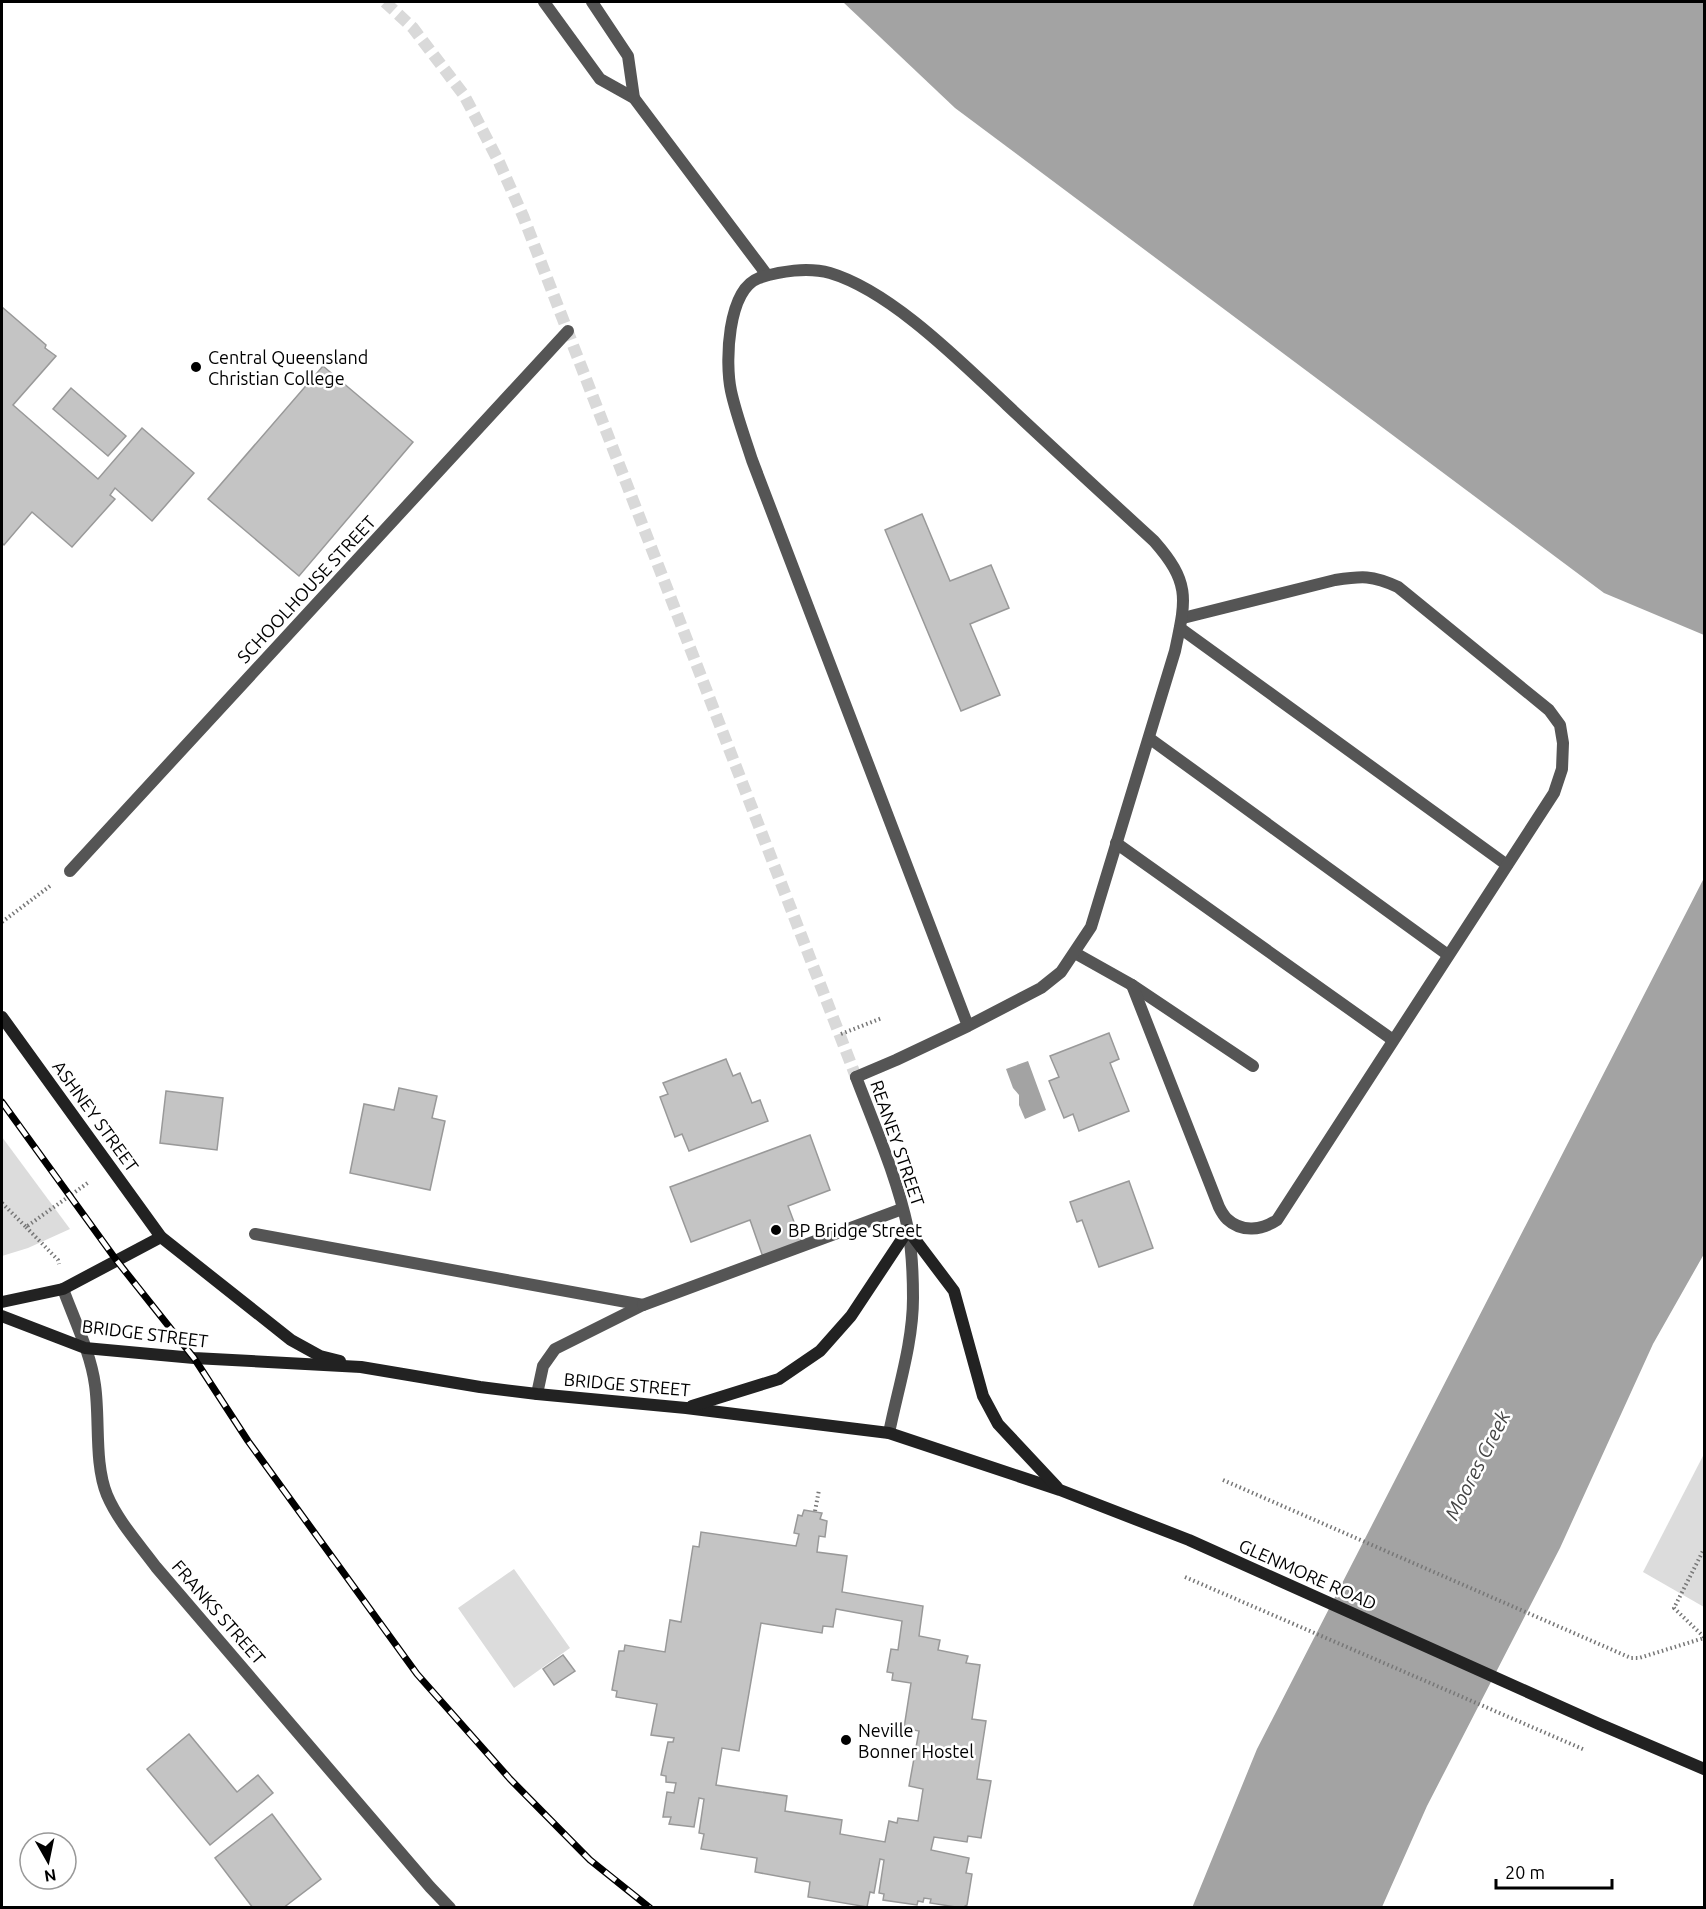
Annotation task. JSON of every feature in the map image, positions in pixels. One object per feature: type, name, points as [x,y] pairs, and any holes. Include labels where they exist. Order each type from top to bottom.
[{"type":"street","points":[[544,2],[600,79],[634,98],[768,275]]},
{"type":"street","points":[[592,2],[628,56],[634,98]]},
{"type":"street","points":[[798,270],[828,273],[878,296],[911,320],[955,357],[1154,542],[1178,573],[1184,594],[1175,651],[1091,927],[1061,972],[1041,988],[968,1026],[752,460],[731,391],[728,365],[733,317],[740,295],[752,281],[768,275],[798,270]]},
{"type":"street","name":"SCHOOLHOUSE STREET","points":[[70,872],[568,331]]},
{"type":"street","points":[[1132,986],[1219,1207],[1227,1219],[1239,1226],[1251,1230],[1266,1227],[1277,1220],[1554,793],[1562,769],[1563,743],[1560,725],[1549,710],[1398,587],[1378,578],[1357,576],[1335,580],[1181,623]]},
{"type":"street","points":[[1181,623],[1507,865]]},
{"type":"street","points":[[1149,738],[1448,956]]},
{"type":"street","points":[[1116,843],[1393,1040]]},
{"type":"street","points":[[1075,953],[1132,986],[1253,1066]]},
{"type":"street","name":"ASHNEY STREET","points":[[2,1017],[161,1237]]},
{"type":"street","name":"REANEY STREET","points":[[889,1433],[910,1338],[913,1299],[908,1230],[888,1163],[856,1077],[968,1026]]},
{"type":"street","points":[[537,1394],[543,1366],[555,1349],[643,1305],[902,1209]]},
{"type":"street","points":[[686,1408],[779,1379],[820,1351],[851,1316],[908,1230],[954,1292],[983,1396],[998,1424],[1060,1490]]},
{"type":"street","points":[[255,1234],[643,1305]]},
{"type":"street","points":[[2,1302],[63,1289],[161,1237]]},
{"type":"street","name":"BRIDGE STREET","points":[[161,1237],[291,1340],[320,1356],[361,1367],[480,1387],[686,1408],[889,1433]]},
{"type":"street","name":"FRANKS STREET","points":[[63,1289],[85,1348],[95,1384],[101,1469],[106,1494],[124,1524],[171,1585],[450,1908]]},
{"type":"street","name":"BRIDGE STREET","points":[[2,1316],[85,1348],[194,1358],[361,1367]]},
{"type":"street","name":"GLENMORE ROAD","points":[[889,1433],[1060,1490],[1189,1540],[1704,1769]]},
{"type":"path","points":[[2,922],[70,872]]},
{"type":"path","points":[[841,1034],[882,1018]]},
{"type":"path","points":[[26,1227],[89,1182]]},
{"type":"path","points":[[2,1203],[58,1260],[63,1289]]},
{"type":"path","points":[[1223,1480],[1631,1658],[1639,1658],[1704,1638],[1674,1608],[1704,1550]]},
{"type":"path","points":[[815,1511],[819,1490]]},
{"type":"path","points":[[1185,1577],[1585,1750]]},
{"type":"shaded area","points":[[2,1137],[70,1229],[28,1248],[2,1256]]},
{"type":"shaded area","points":[[1704,1454],[1704,1607],[1643,1572]]},
{"type":"shaded area","points":[[514,1569],[570,1648],[514,1688],[458,1608]]},
{"type":"water","points":[[843,2],[1704,2],[1704,635],[1604,593],[955,108]]},
{"type":"water","name":"Moores Creek","points":[[1704,878],[1704,1254],[1653,1344],[1560,1548],[1427,1806],[1382,1907],[1192,1908],[1257,1749]]},
{"type":"water","points":[[1028,1061],[1046,1110],[1025,1119],[1019,1105],[1019,1095],[1013,1088],[1006,1069]]},
{"type":"building","points":[[2,307],[56,356],[13,405],[98,479],[142,428],[194,473],[152,521],[115,488],[110,495],[115,499],[72,547],[32,512],[4,545],[2,543]]},
{"type":"building","points":[[323,366],[413,442],[299,576],[208,499]]},
{"type":"building","points":[[71,388],[126,436],[108,456],[53,409]]},
{"type":"building","points":[[922,514],[950,581],[991,565],[1009,608],[970,624],[1000,695],[961,711],[885,530]]},
{"type":"building","points":[[1109,1033],[1119,1059],[1110,1063],[1129,1111],[1079,1131],[1073,1114],[1064,1118],[1049,1081],[1059,1077],[1050,1056]]},
{"type":"building","points":[[726,1059],[733,1076],[740,1073],[752,1103],[760,1100],[768,1121],[689,1151],[682,1134],[675,1137],[660,1097],[668,1094],[663,1083]]},
{"type":"building","points":[[399,1088],[437,1096],[432,1118],[445,1121],[430,1190],[350,1173],[364,1104],[394,1110]]},
{"type":"building","points":[[166,1091],[223,1098],[217,1150],[160,1143]]},
{"type":"building","points":[[810,1135],[830,1190],[788,1206],[803,1246],[764,1260],[750,1220],[691,1242],[670,1187]]},
{"type":"building","points":[[1129,1181],[1153,1248],[1099,1267],[1082,1220],[1077,1222],[1070,1202]]},
{"type":"building","points":[[804,1510],[822,1513],[820,1519],[827,1521],[825,1537],[819,1536],[817,1552],[847,1556],[842,1592],[923,1606],[919,1636],[940,1640],[938,1650],[968,1656],[966,1663],[980,1665],[972,1719],[986,1721],[977,1779],[991,1781],[981,1838],[968,1836],[967,1842],[934,1837],[931,1850],[969,1858],[966,1873],[972,1874],[967,1905],[962,1908],[930,1903],[931,1899],[924,1898],[923,1902],[918,1901],[917,1905],[883,1900],[884,1894],[879,1893],[884,1860],[880,1859],[874,1893],[870,1892],[867,1907],[808,1897],[810,1882],[755,1872],[757,1858],[701,1849],[704,1834],[699,1833],[704,1799],[699,1798],[694,1827],[669,1824],[671,1817],[663,1817],[667,1792],[674,1793],[676,1783],[666,1782],[666,1776],[661,1775],[668,1742],[673,1742],[674,1738],[651,1735],[657,1704],[616,1697],[617,1691],[612,1690],[619,1651],[624,1651],[625,1645],[665,1652],[670,1620],[681,1622],[693,1546],[699,1547],[701,1532],[796,1546],[799,1534],[794,1533],[798,1515],[802,1516]],"holes":[[[836,1609],[902,1621],[898,1650],[891,1649],[887,1672],[893,1673],[892,1680],[911,1683],[904,1728],[919,1731],[909,1786],[923,1789],[918,1821],[898,1818],[897,1823],[889,1821],[885,1842],[840,1834],[842,1820],[785,1811],[787,1796],[716,1785],[722,1748],[739,1751],[761,1623],[822,1633],[823,1626],[833,1627]]]},
{"type":"building","points":[[563,1655],[575,1671],[554,1685],[543,1669]]},
{"type":"building","points":[[189,1734],[237,1792],[258,1775],[273,1793],[210,1845],[147,1769]]},
{"type":"building","points":[[272,1814],[321,1879],[283,1908],[253,1908],[215,1858]]},
{"type":"tunnel","points":[[385,2],[413,28],[464,95],[499,162],[523,216],[856,1077]]},
{"type":"railway","points":[[2,1102],[117,1261],[194,1358],[248,1441],[417,1674],[510,1779],[590,1860],[650,1908]]},
{"type":"place","name":"Central Queensland Christian College","points":[[196,367]]},
{"type":"place","name":"BP Bridge Street","points":[[776,1230]]},
{"type":"place","name":"Neville Bonner Hostel","points":[[846,1740]]}]
